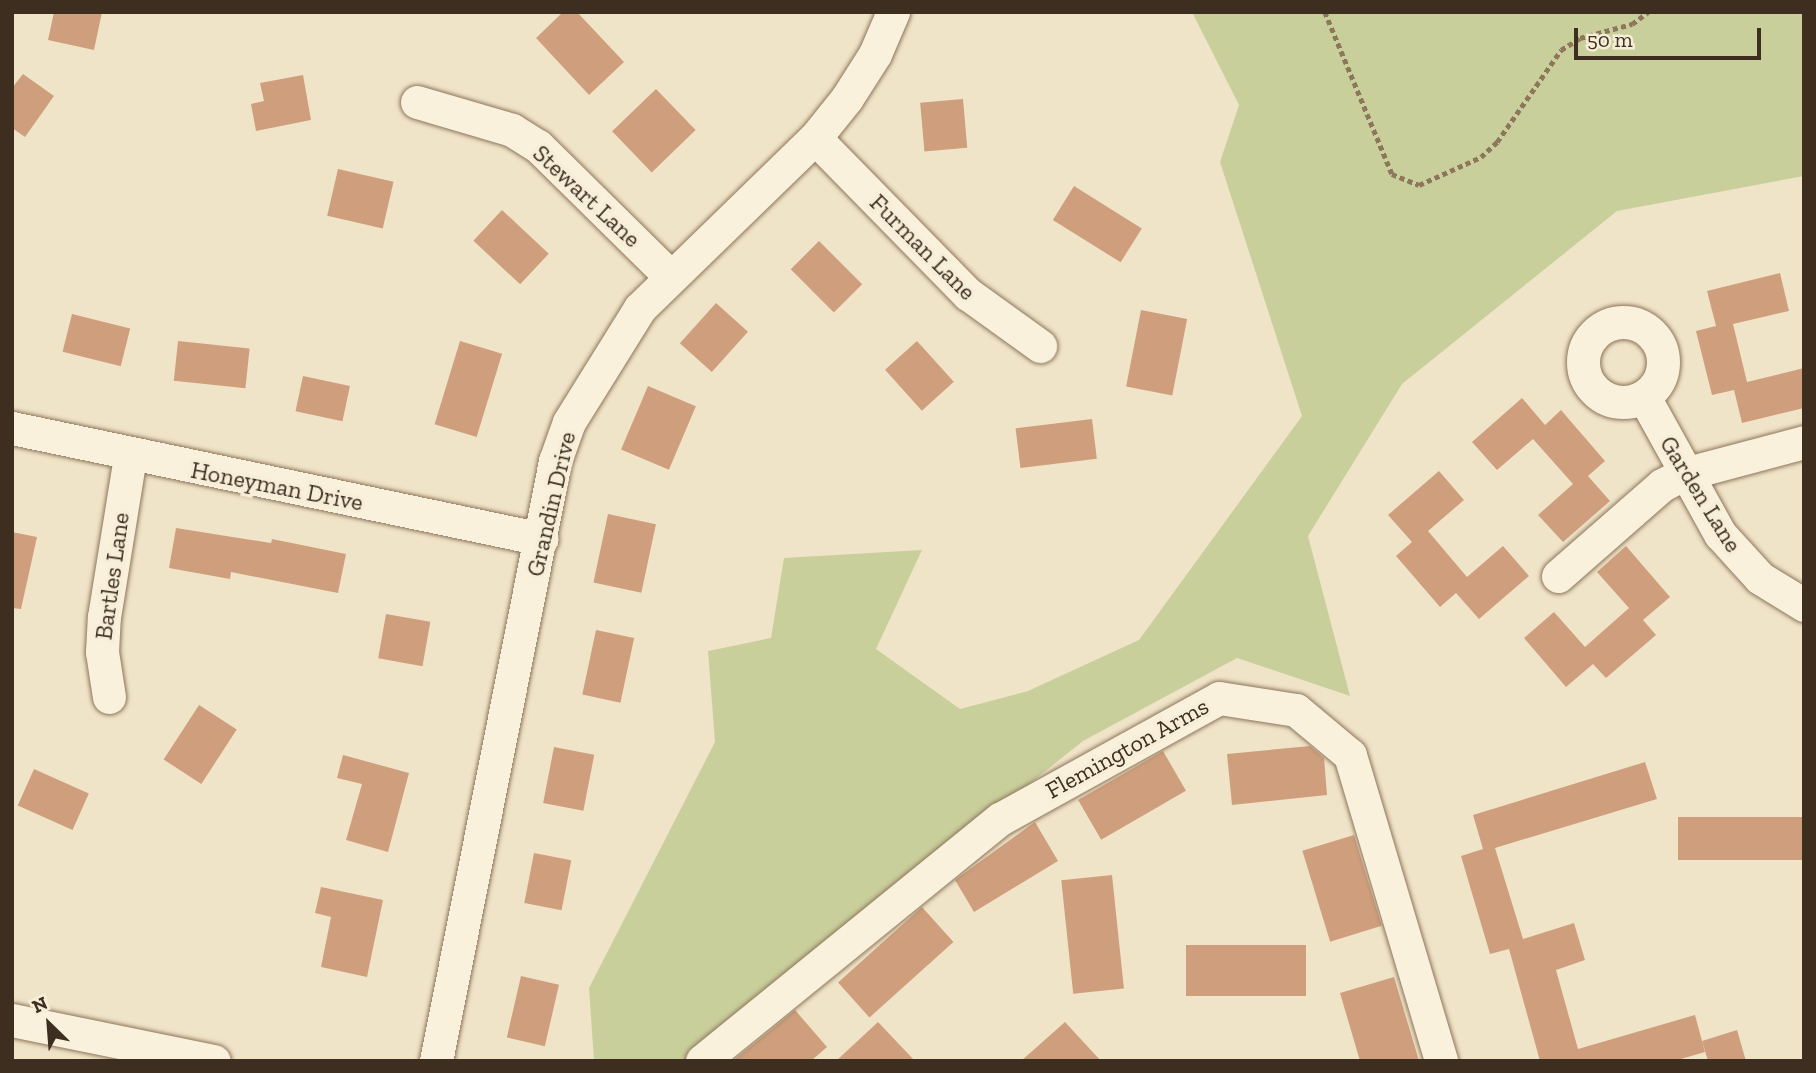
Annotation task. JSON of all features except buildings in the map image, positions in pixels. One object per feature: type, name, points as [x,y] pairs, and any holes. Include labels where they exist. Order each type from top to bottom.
[{"type":"street","name":"Grandin Drive","points":[[436,1061],[542,539],[555,461],[569,422],[614,345],[670,275],[814,138],[875,54],[893,12]]},
{"type":"street","name":"Stewart Lane","points":[[417,102],[502,127],[538,146],[670,275]]},
{"type":"street","name":"Furman Lane","points":[[814,138],[968,294],[1040,346]]},
{"type":"street","name":"Garden Lane","points":[[1644,397],[1684,474],[1740,558],[1760,578],[1804,605]]},
{"type":"street","name":"Honeyman Drive","points":[[12,428],[130,456],[542,539]]},
{"type":"street","points":[[1558,576],[1640,501],[1684,474],[1804,442]]},
{"type":"street","name":"Bartles Lane","points":[[109,697],[102,652],[104,617],[130,456]]},
{"type":"street","name":"Flemington Arms","points":[[702,1061],[1000,818],[1219,698],[1296,710],[1350,755],[1441,1061]]},
{"type":"street","points":[[12,1020],[215,1061]]},
{"type":"path","points":[[1325,12],[1392,174],[1419,185],[1480,157],[1497,142],[1561,50],[1580,38],[1632,24],[1648,12]]},
{"type":"green space","points":[[1192,12],[1804,12],[1804,176],[1617,211],[1402,384],[1308,536],[1350,696],[1237,658],[1083,741],[683,1061],[594,1061],[589,988],[715,742],[708,651],[771,638],[784,558],[922,550],[876,649],[960,709],[1028,691],[1139,640],[1302,416],[1220,162],[1239,105]]}]
